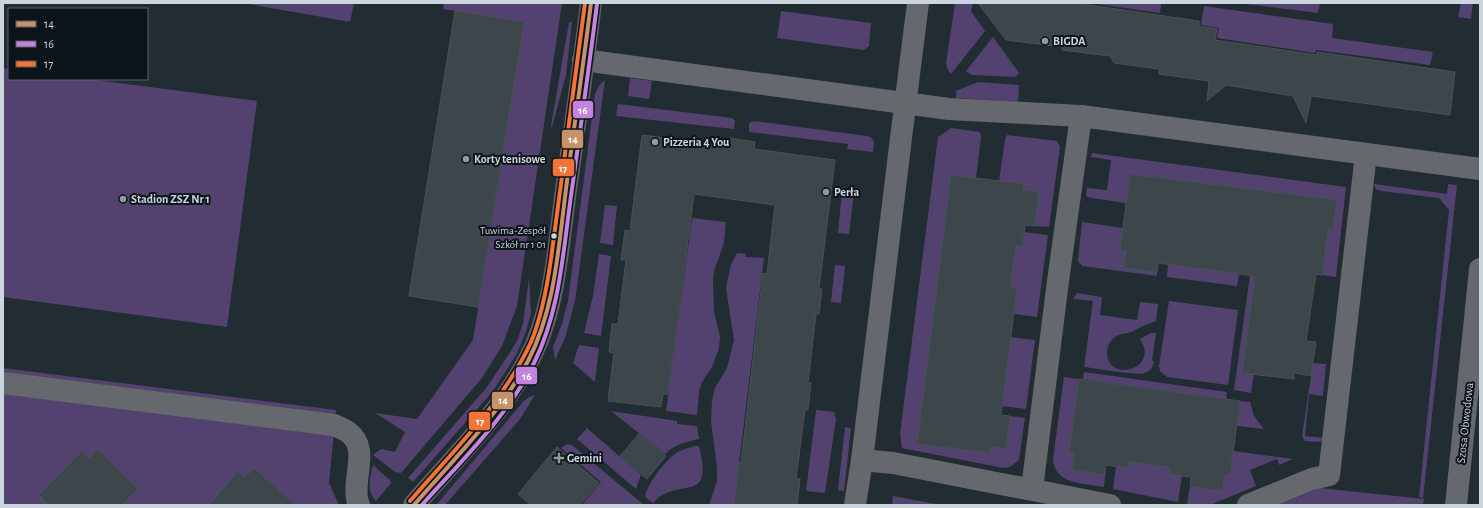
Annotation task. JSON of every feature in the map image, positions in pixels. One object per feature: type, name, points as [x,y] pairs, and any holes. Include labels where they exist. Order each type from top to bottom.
[{"type":"street","points":[[414,505],[491,416],[513,388],[529,361],[540,337],[554,279],[591,3]]},
{"type":"street","points":[[855,505],[862,460],[918,3]]},
{"type":"street","points":[[583,60],[864,96],[905,104],[949,109],[1081,116],[1480,169]]},
{"type":"street","points":[[1032,489],[1061,259],[1081,116]]},
{"type":"street","points":[[1248,505],[1312,479],[1329,475],[1366,154]]},
{"type":"street","name":"Szosa Obwodowa","points":[[1456,505],[1480,269]]},
{"type":"street","points":[[3,383],[334,425],[349,432],[358,447],[360,454],[355,492],[360,505]]},
{"type":"street","points":[[862,460],[893,463],[1110,505]]},
{"type":"shaded area","points":[[243,3],[354,3],[350,22]]},
{"type":"shaded area","points":[[444,3],[562,3],[517,306],[502,346],[482,378],[401,473],[395,472],[373,455],[381,449],[395,452],[405,432],[375,413],[417,419],[473,340],[524,22],[443,9]]},
{"type":"shaded area","points":[[955,3],[973,3],[971,11],[985,31],[951,74],[946,63]]},
{"type":"shaded area","points":[[1090,3],[1160,3],[1161,4],[1160,13]]},
{"type":"shaded area","points":[[1239,3],[1320,3],[1318,13]]},
{"type":"shaded area","points":[[1461,3],[1473,3],[1471,19],[1458,17]]},
{"type":"shaded area","points":[[1204,6],[1333,24],[1332,38],[1433,52],[1430,65],[1316,50],[1315,53],[1217,38],[1219,28],[1201,25]]},
{"type":"shaded area","points":[[781,11],[871,23],[869,46],[864,50],[777,38]]},
{"type":"shaded area","points":[[569,22],[572,22],[566,75],[552,127],[551,126]]},
{"type":"shaded area","points":[[993,37],[1019,73],[1017,76],[972,75],[966,71]]},
{"type":"shaded area","name":"Stadion ZSZ Nr 1","points":[[3,68],[8,69],[8,80],[96,80],[257,101],[227,327],[3,297]]},
{"type":"shaded area","points":[[630,78],[652,81],[649,99],[628,96]]},
{"type":"shaded area","points":[[605,80],[575,301],[565,338],[555,360],[553,347],[562,324],[568,301],[595,94],[600,84]]},
{"type":"shaded area","points":[[978,82],[1019,85],[1018,102],[956,98],[956,91]]},
{"type":"shaded area","points":[[618,104],[732,118],[735,121],[734,129],[616,116]]},
{"type":"shaded area","points":[[754,121],[871,137],[874,142],[873,152],[847,149],[848,144],[749,132],[749,123]]},
{"type":"shaded area","points":[[951,128],[980,132],[981,137],[976,178],[951,175],[917,444],[989,453],[990,447],[1006,449],[1010,416],[1025,418],[1019,460],[1010,467],[1003,468],[902,448],[900,434],[938,137]]},
{"type":"shaded area","points":[[1007,135],[1057,141],[1060,147],[1049,227],[1035,226],[1023,190],[999,181]]},
{"type":"shaded area","points":[[1092,153],[1346,187],[1336,277],[1322,275],[1328,230],[1333,230],[1337,200],[1130,174],[1126,203],[1091,198],[1086,196],[1087,188],[1107,190],[1111,160],[1091,157]]},
{"type":"shaded area","points":[[1374,184],[1447,194],[1448,184],[1457,185],[1423,498],[1419,497],[1449,210],[1439,198],[1381,191],[1376,189]]},
{"type":"shaded area","points":[[842,191],[854,192],[849,234],[838,233]]},
{"type":"shaded area","points":[[605,205],[617,206],[613,245],[600,243]]},
{"type":"shaded area","points":[[692,218],[726,222],[724,243],[714,271],[713,282],[714,312],[720,336],[719,348],[712,367],[702,382],[699,391],[697,415],[666,411]]},
{"type":"shaded area","points":[[1082,222],[1123,228],[1120,250],[1126,251],[1123,268],[1157,272],[1157,276],[1082,266],[1078,261]]},
{"type":"shaded area","points":[[1024,232],[1048,235],[1037,317],[1014,314],[1017,288],[1010,287],[1016,245],[1023,246]]},
{"type":"shaded area","points":[[737,253],[746,254],[745,257],[764,258],[734,505],[709,505],[717,481],[717,468],[711,421],[712,400],[715,388],[727,368],[734,340],[726,288],[731,265]]},
{"type":"shaded area","points":[[599,254],[611,256],[601,336],[584,333],[593,296]]},
{"type":"shaded area","points":[[1168,264],[1239,274],[1237,286],[1167,277]]},
{"type":"shaded area","points":[[835,265],[845,266],[841,303],[831,302]]},
{"type":"shaded area","points":[[1250,275],[1266,277],[1250,312],[1243,366],[1255,368],[1251,393],[1234,390]]},
{"type":"shaded area","points":[[529,278],[531,313],[526,332],[516,355],[493,391],[413,482],[408,478],[487,387],[518,339],[523,323]]},
{"type":"shaded area","points":[[1077,293],[1102,297],[1100,315],[1137,320],[1140,302],[1158,304],[1156,321],[1131,332],[1117,336],[1110,342],[1107,350],[1109,362],[1114,367],[1121,370],[1128,370],[1136,367],[1141,362],[1144,355],[1144,347],[1140,339],[1151,333],[1156,333],[1152,361],[1154,361],[1150,370],[1140,374],[1084,367],[1093,301],[1073,299]]},
{"type":"shaded area","points":[[1169,301],[1238,310],[1228,385],[1167,377],[1160,371],[1159,366]]},
{"type":"shaded area","points":[[1011,337],[1035,340],[1026,409],[1002,406]]},
{"type":"shaded area","points":[[579,345],[599,348],[595,382],[573,363]]},
{"type":"shaded area","points":[[1313,363],[1326,364],[1323,396],[1309,394],[1305,436],[1324,438],[1320,442],[1305,441],[1302,436]]},
{"type":"shaded area","points":[[3,368],[336,410],[329,483],[339,505],[3,505]]},
{"type":"shaded area","points":[[1084,372],[1227,392],[1226,399],[1083,379]]},
{"type":"shaded area","points":[[1064,377],[1079,379],[1069,453],[1074,454],[1072,470],[1105,475],[1104,487],[1071,481],[1059,474],[1055,468],[1053,459]]},
{"type":"shaded area","points":[[535,395],[520,419],[445,505],[437,504],[523,402],[529,397]]},
{"type":"shaded area","points":[[1240,401],[1250,402],[1254,416],[1264,429],[1237,426]]},
{"type":"shaded area","points":[[816,410],[834,412],[836,419],[825,493],[806,491]]},
{"type":"shaded area","points":[[611,411],[677,421],[677,424],[697,426],[699,439],[685,442],[665,454]]},
{"type":"shaded area","points":[[845,427],[851,428],[844,491],[838,490]]},
{"type":"shaded area","points":[[587,428],[641,475],[636,489],[577,439]]},
{"type":"shaded area","points":[[567,444],[572,445],[644,505],[582,505],[601,482],[561,448]]},
{"type":"shaded area","points":[[699,446],[702,465],[702,477],[698,484],[663,495],[653,503],[645,497],[652,480],[666,462],[679,451]]},
{"type":"shaded area","points":[[1233,451],[1293,459],[1279,465],[1277,459],[1250,470],[1256,486],[1210,505],[1187,504],[1190,486],[1222,491],[1225,475],[1230,475]]},
{"type":"shaded area","points":[[1128,462],[1170,467],[1169,474],[1182,475],[1178,502],[1113,489],[1116,466],[1128,468]]},
{"type":"shaded area","points":[[373,465],[390,480],[391,483],[376,501],[370,489],[370,479]]},
{"type":"shaded area","points":[[1320,488],[1424,499],[1423,505],[1278,505]]},
{"type":"shaded area","points":[[893,496],[941,505],[892,505]]},
{"type":"building","points":[[978,3],[1075,3],[1199,21],[1199,26],[1217,29],[1215,40],[1317,55],[1317,52],[1455,72],[1450,115],[1311,96],[1306,123],[1293,96],[1226,85],[1207,101],[1209,81],[1159,74],[1159,69],[1114,63],[1110,56],[1062,50],[1062,47],[1006,40]]},
{"type":"building","name":"Korty tenisowe","points":[[455,11],[524,22],[478,307],[409,296]]},
{"type":"building","points":[[642,135],[727,146],[729,138],[755,142],[754,149],[835,160],[819,289],[822,289],[819,314],[816,314],[808,383],[811,383],[808,410],[805,410],[796,478],[800,479],[797,505],[734,505],[739,463],[741,463],[763,273],[767,274],[775,205],[694,194],[668,394],[663,394],[661,407],[608,401],[614,353],[609,352],[612,324],[618,324],[626,260],[621,260],[625,230],[630,231]]},
{"type":"building","points":[[1130,174],[1337,200],[1333,230],[1328,230],[1322,275],[1316,274],[1306,341],[1316,342],[1311,376],[1294,373],[1294,379],[1242,373],[1255,276],[1158,263],[1157,272],[1123,268],[1126,251],[1120,251]]},
{"type":"building","points":[[951,175],[1024,184],[1023,190],[1039,192],[1035,226],[1025,225],[1023,246],[1016,245],[1010,287],[1017,288],[1001,415],[1010,416],[1006,449],[990,447],[989,453],[917,444]]},
{"type":"building","points":[[1079,379],[1240,401],[1230,475],[1225,475],[1222,491],[1190,486],[1191,477],[1169,474],[1170,467],[1128,462],[1128,468],[1106,465],[1105,475],[1072,470],[1074,454],[1069,453]]},
{"type":"building","points":[[639,434],[666,456],[647,479],[620,456]]},
{"type":"building","points":[[557,447],[599,483],[580,505],[531,505],[518,494]]},
{"type":"building","points":[[98,449],[138,489],[122,505],[49,505],[39,495],[82,451],[89,458]]},
{"type":"building","points":[[254,468],[296,505],[209,505],[238,471],[245,477]]},
{"type":"transit line","name":"17","points":[[410,501],[460,445],[492,406],[520,364],[535,332],[544,301],[549,270],[585,3]]},
{"type":"transit line","name":"14","points":[[414,505],[475,436],[504,400],[528,361],[537,342],[544,322],[554,281],[591,3]]},
{"type":"transit line","name":"16","points":[[422,505],[468,455],[511,402],[534,363],[550,323],[563,260],[597,4]]},
{"type":"place","name":"BIGDA","points":[[1045,41]]},
{"type":"place","name":"Pizzeria 4 You","points":[[655,142]]},
{"type":"place","name":"Korty tenisowe","points":[[466,159]]},
{"type":"place","name":"Perła","points":[[826,192]]},
{"type":"place","name":"Stadion ZSZ Nr 1","points":[[123,199]]},
{"type":"place","name":"Tuwima-Zespół Szkół nr 1 01","points":[[554,236]]},
{"type":"place","name":"Gemini","points":[[559,458]]}]
